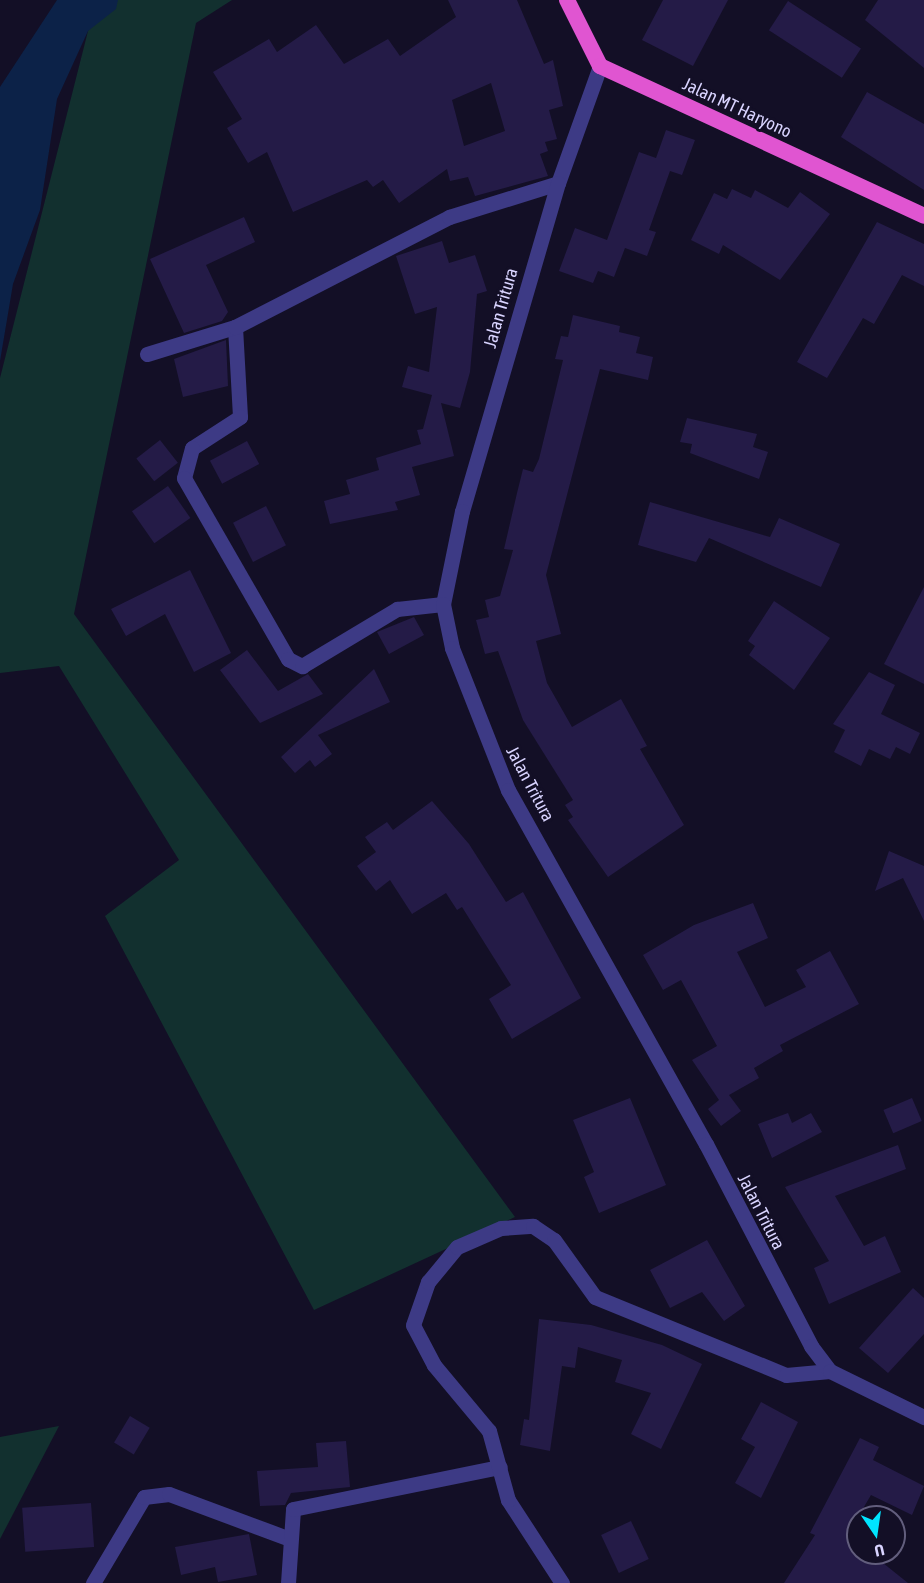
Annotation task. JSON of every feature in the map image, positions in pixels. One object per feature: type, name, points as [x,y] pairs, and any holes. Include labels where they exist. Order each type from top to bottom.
[{"type":"highway","points":[[567,0],[600,66]]},
{"type":"highway","name":"Jalan MT Haryono","points":[[600,66],[924,216]]},
{"type":"street","name":"Jalan Tritura","points":[[600,66],[558,183],[462,511],[443,603],[460,675],[508,790],[706,1144],[794,1316],[830,1371]]},
{"type":"street","points":[[147,354],[235,327],[449,218],[558,183]]},
{"type":"street","points":[[235,327],[240,417],[192,448],[184,478],[288,659],[302,666],[397,609],[443,603]]},
{"type":"street","points":[[562,1583],[508,1500],[489,1431],[434,1365],[413,1325],[428,1282],[457,1247],[501,1228],[533,1226],[554,1240],[595,1297],[786,1375],[830,1371],[924,1417]]},
{"type":"street","points":[[288,1583],[287,1538],[293,1509],[306,1503],[500,1467]]},
{"type":"street","points":[[93,1583],[144,1497],[169,1494],[287,1538]]},
{"type":"green space","points":[[106,0],[232,0],[196,23],[74,614],[515,1217],[314,1310],[105,916],[179,860],[59,666],[0,673],[0,378],[88,31]]},
{"type":"green space","points":[[59,1426],[0,1539],[0,1437]]},
{"type":"water","points":[[57,0],[118,0],[116,9],[88,31],[57,99],[40,210],[13,284],[0,361],[0,87]]},
{"type":"building","points":[[448,0],[517,0],[544,64],[553,60],[563,106],[549,110],[557,139],[545,142],[548,151],[540,154],[548,176],[475,196],[468,177],[450,181],[447,169],[399,203],[383,180],[373,187],[367,180],[293,212],[267,152],[248,163],[227,128],[242,119],[213,72],[269,39],[277,52],[316,25],[344,64],[388,39],[400,56],[456,17]],"holes":[[[491,83],[505,131],[464,146],[452,100]]]},
{"type":"building","points":[[663,0],[728,0],[693,66],[642,40]]},
{"type":"building","points":[[878,0],[924,0],[924,68],[865,20]]},
{"type":"building","points":[[788,1],[861,48],[842,78],[769,30]]},
{"type":"building","points":[[867,92],[924,124],[924,190],[841,137]]},
{"type":"building","points":[[666,130],[695,140],[682,175],[670,171],[649,230],[656,232],[647,256],[625,248],[614,277],[598,271],[593,283],[559,271],[575,228],[607,240],[639,152],[656,158]]},
{"type":"building","points":[[732,189],[751,198],[755,190],[788,208],[800,192],[830,214],[780,280],[723,245],[719,254],[691,240],[714,193],[727,199]]},
{"type":"building","points":[[244,217],[255,242],[206,265],[228,312],[222,321],[184,333],[150,259]]},
{"type":"building","points":[[877,222],[924,244],[924,286],[902,275],[874,324],[863,318],[827,378],[797,362]]},
{"type":"building","points":[[442,241],[449,263],[475,255],[487,291],[477,294],[470,372],[460,408],[441,403],[454,456],[412,467],[420,495],[395,502],[398,510],[330,524],[324,501],[350,494],[346,480],[379,470],[376,458],[421,444],[417,430],[423,429],[432,395],[402,387],[408,366],[429,372],[437,307],[415,314],[396,256]]},
{"type":"building","points":[[573,315],[620,326],[619,332],[640,337],[636,353],[653,357],[648,380],[600,369],[546,575],[561,634],[536,641],[547,683],[572,727],[621,699],[647,746],[640,749],[684,825],[608,877],[568,820],[573,817],[565,805],[573,800],[523,720],[498,651],[485,654],[476,620],[489,617],[485,600],[500,596],[513,550],[504,549],[523,469],[533,472],[539,459],[563,360],[555,359],[561,336],[568,337]]},
{"type":"building","points":[[226,340],[228,386],[183,397],[174,359]]},
{"type":"building","points":[[687,418],[757,434],[753,447],[768,452],[759,479],[690,453],[692,444],[680,442]]},
{"type":"building","points":[[160,440],[178,463],[154,481],[136,458]]},
{"type":"building","points":[[247,441],[259,464],[222,484],[210,461]]},
{"type":"building","points":[[168,486],[190,518],[154,543],[132,511]]},
{"type":"building","points":[[650,502],[770,537],[779,518],[840,544],[821,587],[709,538],[696,562],[638,545]]},
{"type":"building","points":[[266,506],[286,545],[253,562],[233,523]]},
{"type":"building","points":[[190,570],[231,653],[194,672],[165,614],[126,636],[111,609]]},
{"type":"building","points":[[924,587],[924,684],[884,664]]},
{"type":"building","points":[[774,601],[830,638],[794,690],[749,655],[755,646],[748,641]]},
{"type":"building","points":[[414,617],[424,635],[389,654],[377,632]]},
{"type":"building","points":[[247,650],[278,691],[308,674],[323,694],[260,723],[220,670]]},
{"type":"building","points":[[374,669],[390,702],[318,735],[332,754],[315,767],[310,760],[295,773],[281,757]]},
{"type":"building","points":[[869,672],[895,685],[881,714],[920,733],[910,754],[896,747],[890,759],[869,749],[861,766],[834,752],[845,730],[833,724]]},
{"type":"building","points":[[432,801],[469,844],[506,902],[523,892],[581,998],[512,1039],[489,999],[511,985],[462,907],[457,910],[446,893],[412,914],[390,880],[376,891],[357,866],[376,852],[365,837],[387,822],[393,830]]},
{"type":"building","points":[[889,851],[924,866],[924,921],[903,878],[875,891]]},
{"type":"building","points":[[753,903],[768,938],[737,952],[765,1007],[806,987],[796,970],[830,951],[859,1004],[780,1045],[783,1051],[754,1068],[759,1078],[729,1095],[741,1111],[721,1126],[708,1109],[719,1100],[692,1060],[717,1046],[681,980],[663,990],[643,955],[694,925]]},
{"type":"building","points":[[630,1098],[666,1185],[599,1213],[584,1177],[594,1172],[573,1120]]},
{"type":"building","points":[[912,1098],[922,1121],[893,1133],[883,1110]]},
{"type":"building","points":[[788,1113],[792,1123],[811,1113],[822,1132],[772,1158],[758,1124]]},
{"type":"building","points":[[898,1145],[906,1169],[835,1196],[864,1246],[885,1236],[901,1272],[829,1304],[814,1268],[829,1261],[785,1187]]},
{"type":"building","points":[[707,1240],[745,1306],[724,1321],[702,1292],[670,1308],[650,1270]]},
{"type":"building","points":[[913,1288],[924,1298],[924,1334],[888,1373],[859,1348]]},
{"type":"building","points":[[539,1319],[591,1325],[662,1345],[702,1364],[661,1449],[631,1434],[651,1393],[615,1382],[622,1360],[578,1347],[575,1368],[562,1366],[550,1451],[520,1445],[524,1419],[529,1420]]},
{"type":"building","points":[[761,1402],[798,1422],[761,1498],[735,1483],[755,1447],[741,1439]]},
{"type":"building","points":[[130,1416],[150,1428],[134,1454],[114,1443]]},
{"type":"building","points":[[860,1438],[879,1447],[873,1460],[924,1486],[912,1515],[906,1512],[906,1505],[892,1505],[871,1495],[865,1505],[846,1505],[846,1565],[886,1565],[908,1583],[784,1583],[815,1535],[810,1533]]},
{"type":"building","points":[[346,1441],[350,1487],[291,1493],[285,1505],[260,1506],[257,1471],[318,1467],[316,1443]]},
{"type":"building","points":[[91,1503],[94,1547],[25,1552],[22,1508]]},
{"type":"building","points":[[631,1521],[649,1559],[619,1573],[601,1535]]},
{"type":"building","points":[[249,1534],[257,1575],[218,1582],[215,1567],[181,1575],[175,1547]]}]
